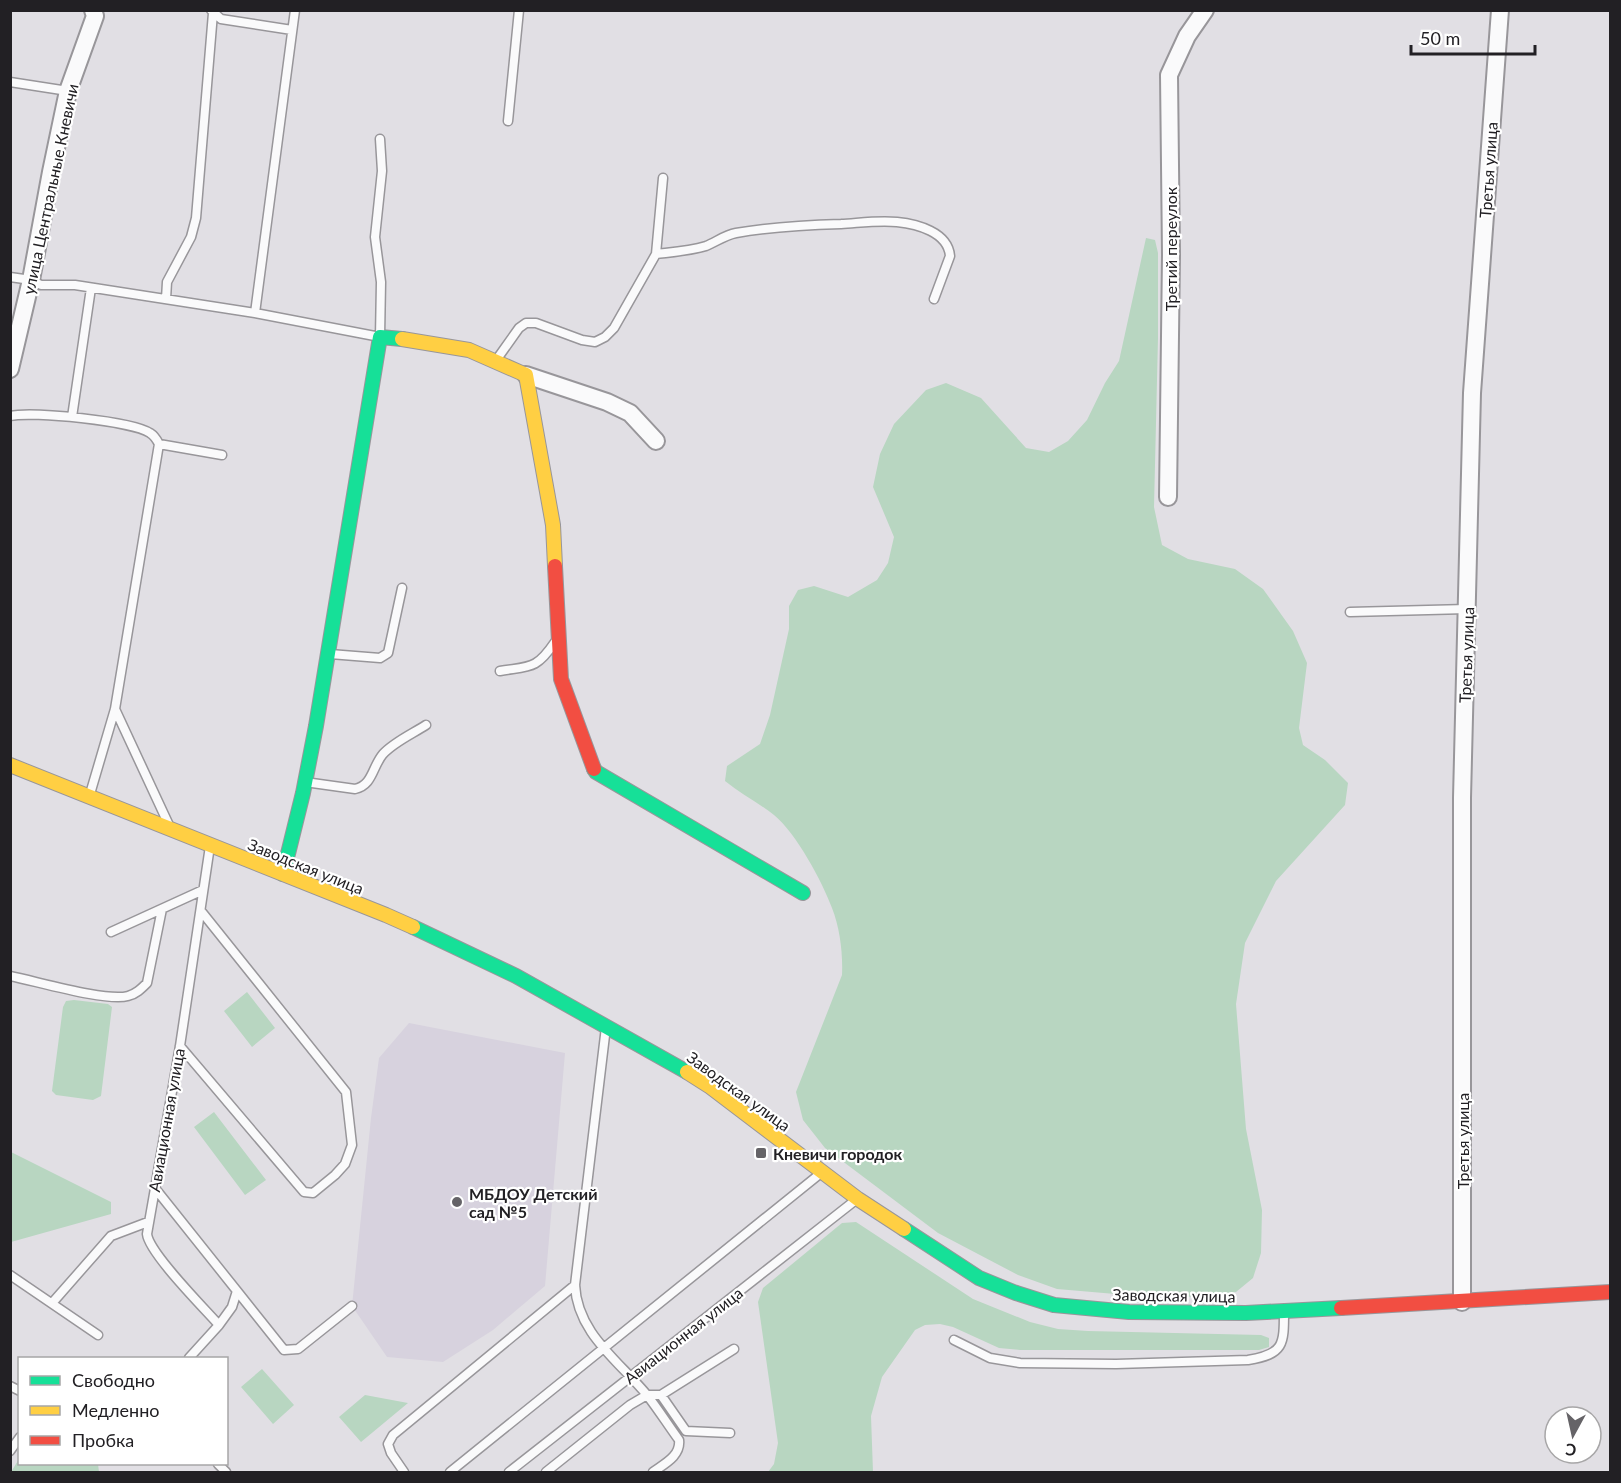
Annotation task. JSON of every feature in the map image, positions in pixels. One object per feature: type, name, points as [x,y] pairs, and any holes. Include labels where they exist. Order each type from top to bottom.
[{"type":"street","name":"улица Центральные Кневичи","points":[[10,369],[31,280],[68,91],[95,16],[93,10]]},
{"type":"street","name":"Третий переулок","points":[[1168,497],[1171,255],[1169,75],[1187,36],[1205,10]]},
{"type":"street","name":"Третья улица","points":[[1462,1302],[1462,798],[1472,393],[1500,10]]},
{"type":"street","points":[[283,874],[305,782],[329,654],[360,444],[380,337],[425,342],[470,351],[496,360],[526,375],[608,402],[630,412],[656,441]]},
{"type":"street","points":[[526,375],[553,525],[561,679],[596,772],[803,893]]},
{"type":"street","name":"Заводская улица","points":[[10,765],[386,915],[470,954],[606,1026],[709,1086],[858,1199],[979,1278],[1054,1305],[1129,1312],[1246,1313],[1611,1292]]},
{"type":"lane","points":[[255,313],[295,10]]},
{"type":"lane","points":[[508,121],[519,10]]},
{"type":"lane","points":[[166,299],[167,282],[191,237],[196,218],[212,12],[221,18],[292,30]]},
{"type":"lane","points":[[10,82],[68,91]]},
{"type":"lane","points":[[10,277],[31,280],[41,285],[75,285],[255,313],[380,337],[381,282],[375,237],[382,171],[380,139]]},
{"type":"lane","points":[[496,360],[519,328],[526,323],[536,323],[582,340],[595,342],[605,337],[614,328],[656,254],[663,178]]},
{"type":"lane","points":[[656,254],[687,251],[738,233],[809,225],[896,222],[922,227],[937,234],[950,249],[950,256],[934,299]]},
{"type":"lane","points":[[72,417],[91,288]]},
{"type":"lane","points":[[10,416],[39,413],[132,427],[151,434],[159,444],[222,455]]},
{"type":"lane","points":[[89,798],[115,709],[159,444]]},
{"type":"lane","points":[[329,654],[385,657],[388,653],[402,588]]},
{"type":"lane","points":[[1350,612],[1467,609]]},
{"type":"lane","points":[[500,671],[533,666],[544,657],[558,637]]},
{"type":"lane","points":[[115,709],[172,831]]},
{"type":"lane","points":[[305,782],[355,789],[362,787],[371,778],[376,764],[384,753],[426,725]]},
{"type":"lane","name":"Авиационная улица","points":[[210,845],[180,1046],[147,1234],[150,1244],[160,1258],[219,1325]]},
{"type":"lane","points":[[111,932],[203,890]]},
{"type":"lane","points":[[10,976],[109,997],[126,997],[138,992],[147,983],[162,909]]},
{"type":"lane","points":[[180,1046],[304,1192],[313,1193],[345,1164],[352,1145],[346,1092],[201,911]]},
{"type":"lane","points":[[606,1026],[575,1299],[580,1315],[603,1349],[646,1395],[679,1440],[677,1453],[653,1473]]},
{"type":"lane","points":[[450,1473],[822,1173]]},
{"type":"lane","points":[[154,1187],[284,1350],[298,1349],[352,1306]]},
{"type":"lane","name":"Авиационная улица","points":[[509,1473],[858,1199]]},
{"type":"lane","points":[[53,1302],[111,1236],[148,1222]]},
{"type":"lane","points":[[10,1275],[53,1302],[98,1335]]},
{"type":"lane","points":[[404,1473],[388,1444],[393,1436],[575,1286]]},
{"type":"lane","points":[[191,1357],[232,1307],[237,1291]]},
{"type":"lane","points":[[954,1340],[990,1358],[1020,1363],[1116,1364],[1248,1360],[1275,1352],[1282,1344],[1284,1311]]},
{"type":"lane","points":[[546,1473],[630,1405],[646,1395],[661,1395],[734,1349]]},
{"type":"lane","points":[[661,1395],[686,1431],[730,1433]]},
{"type":"shaded area","name":"МБДОУ Детский сад №5","points":[[409,1023],[565,1053],[545,1286],[493,1330],[443,1362],[387,1357],[352,1306],[379,1058]]},
{"type":"green space","points":[[1146,238],[1155,240],[1158,253],[1154,507],[1162,545],[1188,559],[1235,569],[1263,589],[1293,631],[1307,663],[1299,728],[1303,745],[1325,760],[1348,783],[1345,805],[1276,881],[1245,943],[1236,1004],[1246,1129],[1262,1210],[1261,1253],[1253,1278],[1236,1292],[1199,1297],[1127,1295],[1057,1289],[1018,1275],[938,1233],[825,1148],[803,1120],[796,1092],[842,975],[837,924],[822,885],[791,833],[774,815],[725,781],[727,766],[760,744],[770,715],[789,629],[789,606],[798,590],[814,586],[848,597],[877,580],[888,563],[894,537],[873,487],[880,454],[894,424],[926,390],[946,383],[981,398],[1026,448],[1049,452],[1068,441],[1087,420],[1105,383],[1119,361]]},
{"type":"green space","points":[[247,992],[275,1028],[252,1047],[224,1011]]},
{"type":"green space","points":[[66,1001],[108,1004],[112,1007],[101,1096],[93,1100],[56,1095],[52,1091],[63,1007]]},
{"type":"green space","points":[[214,1112],[266,1180],[245,1195],[194,1127]]},
{"type":"green space","points":[[11,1152],[111,1202],[111,1214],[11,1242]]},
{"type":"green space","points":[[856,1222],[973,1299],[1030,1322],[1058,1329],[1088,1331],[1261,1335],[1269,1338],[1269,1347],[1259,1350],[1020,1350],[999,1348],[953,1327],[940,1324],[925,1325],[915,1330],[882,1377],[871,1416],[873,1472],[768,1472],[774,1464],[778,1443],[758,1302],[763,1288],[842,1223]]},
{"type":"green space","points":[[262,1369],[294,1405],[273,1424],[241,1387]]},
{"type":"green space","points":[[365,1395],[408,1403],[361,1442],[339,1417]]},
{"type":"green space","points":[[18,1461],[18,1465],[98,1465],[99,1472],[11,1472]]},
{"type":"traffic: fast","points":[[283,874],[303,793],[316,726],[380,337],[402,339]]},
{"type":"traffic: fast","points":[[594,769],[803,893]]},
{"type":"traffic: fast","points":[[413,927],[516,976],[687,1072]]},
{"type":"traffic: fast","points":[[904,1229],[979,1278],[1054,1305],[1129,1312],[1246,1313],[1341,1308]]},
{"type":"traffic: slow","points":[[402,339],[469,350],[526,375],[553,525],[555,566]]},
{"type":"traffic: slow","points":[[10,765],[413,927]]},
{"type":"traffic: slow","points":[[687,1072],[709,1086],[858,1199],[904,1229]]},
{"type":"traffic: jam","points":[[555,566],[561,679],[594,769]]},
{"type":"traffic: jam","points":[[1341,1308],[1610,1292]]},
{"type":"place","name":"Кневичи городок","points":[[761,1153]]},
{"type":"place","name":"МБДОУ Детский сад №5","points":[[457,1202]]}]
